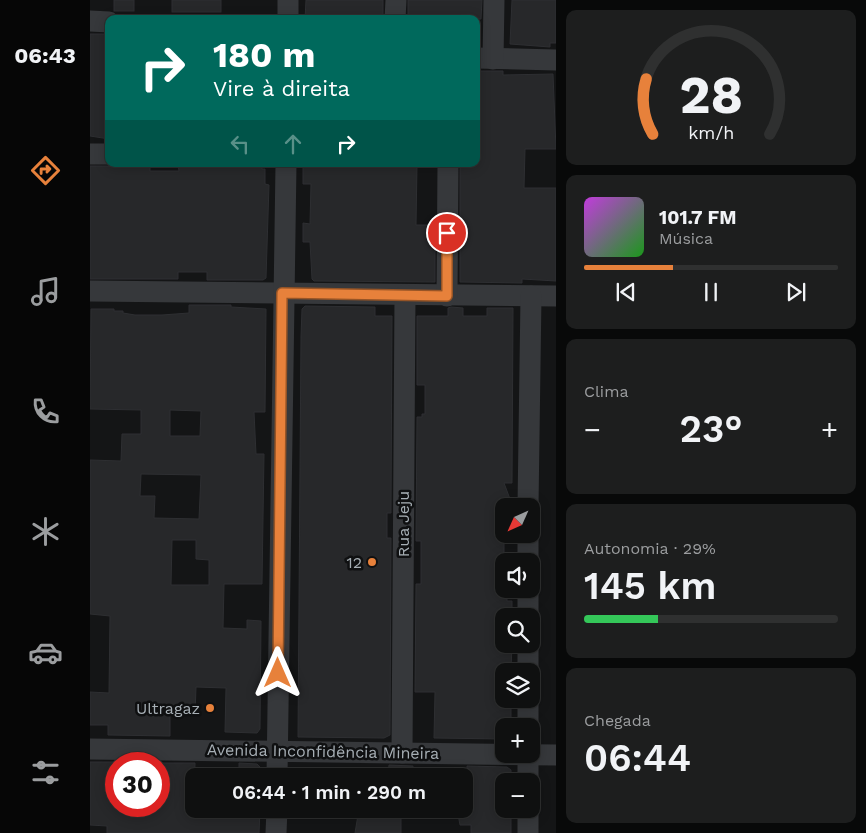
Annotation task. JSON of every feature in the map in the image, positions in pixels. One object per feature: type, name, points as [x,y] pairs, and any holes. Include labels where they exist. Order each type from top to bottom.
[{"type":"street","points":[[288,0],[288,15]]},
{"type":"street","points":[[395,15],[396,0]]},
{"type":"street","points":[[494,0],[485,58],[556,60]]},
{"type":"street","points":[[90,22],[105,22]]},
{"type":"street","points":[[90,154],[105,154]]},
{"type":"street","points":[[277,768],[282,293],[286,167]]},
{"type":"street","points":[[447,296],[448,167]]},
{"type":"street","points":[[90,291],[556,296]]},
{"type":"street","name":"Rua Jeju","points":[[402,753],[405,295]]},
{"type":"street","points":[[528,498],[531,296]]},
{"type":"street","name":"Avenida Inconfidência Mineira","points":[[90,749],[495,754]]},
{"type":"street","name":"Avenida Inconfidência Mineira","points":[[540,754],[556,754]]},
{"type":"street","points":[[276,833],[277,818]]},
{"type":"street","points":[[528,818],[528,833]]},
{"type":"building","points":[[114,0],[134,0],[134,11],[114,11]]},
{"type":"building","points":[[172,0],[221,0],[221,12],[172,12]]},
{"type":"building","points":[[306,0],[383,0],[383,15],[305,15]]},
{"type":"building","points":[[408,0],[482,0],[481,19],[480,15],[408,15]]},
{"type":"building","points":[[512,0],[556,0],[556,43],[550,43],[550,47],[510,44]]},
{"type":"building","points":[[90,34],[105,34],[105,138],[90,136]]},
{"type":"building","points":[[480,71],[503,71],[503,75],[553,74],[556,149],[525,149],[524,188],[556,188],[556,281],[522,279],[522,283],[460,282],[460,167],[480,167]]},
{"type":"building","points":[[90,166],[150,167],[150,171],[179,171],[178,167],[262,167],[262,169],[265,169],[265,184],[269,185],[266,278],[263,280],[207,280],[207,272],[178,272],[178,279],[90,279]]},
{"type":"building","points":[[303,167],[417,167],[416,225],[435,225],[435,282],[314,281],[312,279],[310,242],[303,242],[303,223],[310,224],[311,184],[303,184]]},
{"type":"building","points":[[189,305],[231,305],[231,307],[266,309],[265,412],[254,412],[256,454],[264,454],[262,584],[224,584],[223,628],[247,629],[247,620],[261,621],[260,729],[257,733],[225,732],[226,688],[196,687],[195,715],[170,714],[170,736],[108,735],[108,725],[90,725],[90,692],[109,693],[110,616],[90,614],[90,460],[121,461],[122,434],[141,434],[141,410],[90,409],[91,309],[114,309],[114,311],[123,311],[123,313],[135,315],[189,313]],"holes":[[[170,410],[201,411],[200,436],[170,436]],[[141,474],[201,475],[199,519],[154,518],[155,496],[140,496]],[[172,540],[196,540],[196,559],[209,560],[209,585],[171,585]]]},
{"type":"building","points":[[305,306],[375,307],[375,316],[392,316],[391,513],[387,513],[387,538],[391,538],[390,735],[384,738],[298,737],[301,337],[302,309]]},
{"type":"building","points":[[448,308],[463,308],[463,316],[487,316],[487,308],[513,308],[512,483],[504,483],[510,498],[495,498],[495,543],[504,543],[504,553],[495,553],[495,598],[507,598],[507,601],[512,601],[512,608],[495,608],[495,653],[512,653],[511,663],[495,663],[495,708],[511,708],[511,718],[495,718],[495,739],[434,738],[435,692],[415,692],[416,584],[421,584],[421,541],[416,541],[417,417],[422,417],[422,414],[425,414],[425,385],[417,385],[417,316],[448,316]]},
{"type":"building","points":[[90,762],[105,762],[105,817],[170,817],[170,763],[195,763],[195,768],[185,768],[185,818],[260,818],[259,833],[107,833],[107,826],[90,825]]},
{"type":"building","points":[[239,763],[257,764],[261,768],[239,768]]},
{"type":"building","points":[[389,765],[413,766],[413,768],[389,768]]},
{"type":"building","points":[[467,766],[507,767],[511,770],[511,773],[495,773],[495,818],[511,818],[511,833],[471,833],[471,825],[460,825],[459,818],[473,818],[473,768],[467,768]]},
{"type":"building","points":[[358,818],[401,818],[401,833],[355,833]]},
{"type":"place","name":"12","points":[[372,562]]},
{"type":"place","name":"Ultragaz","points":[[210,708]]},
{"type":"route","points":[[278,673],[282,293],[447,296],[447,233]]}]
